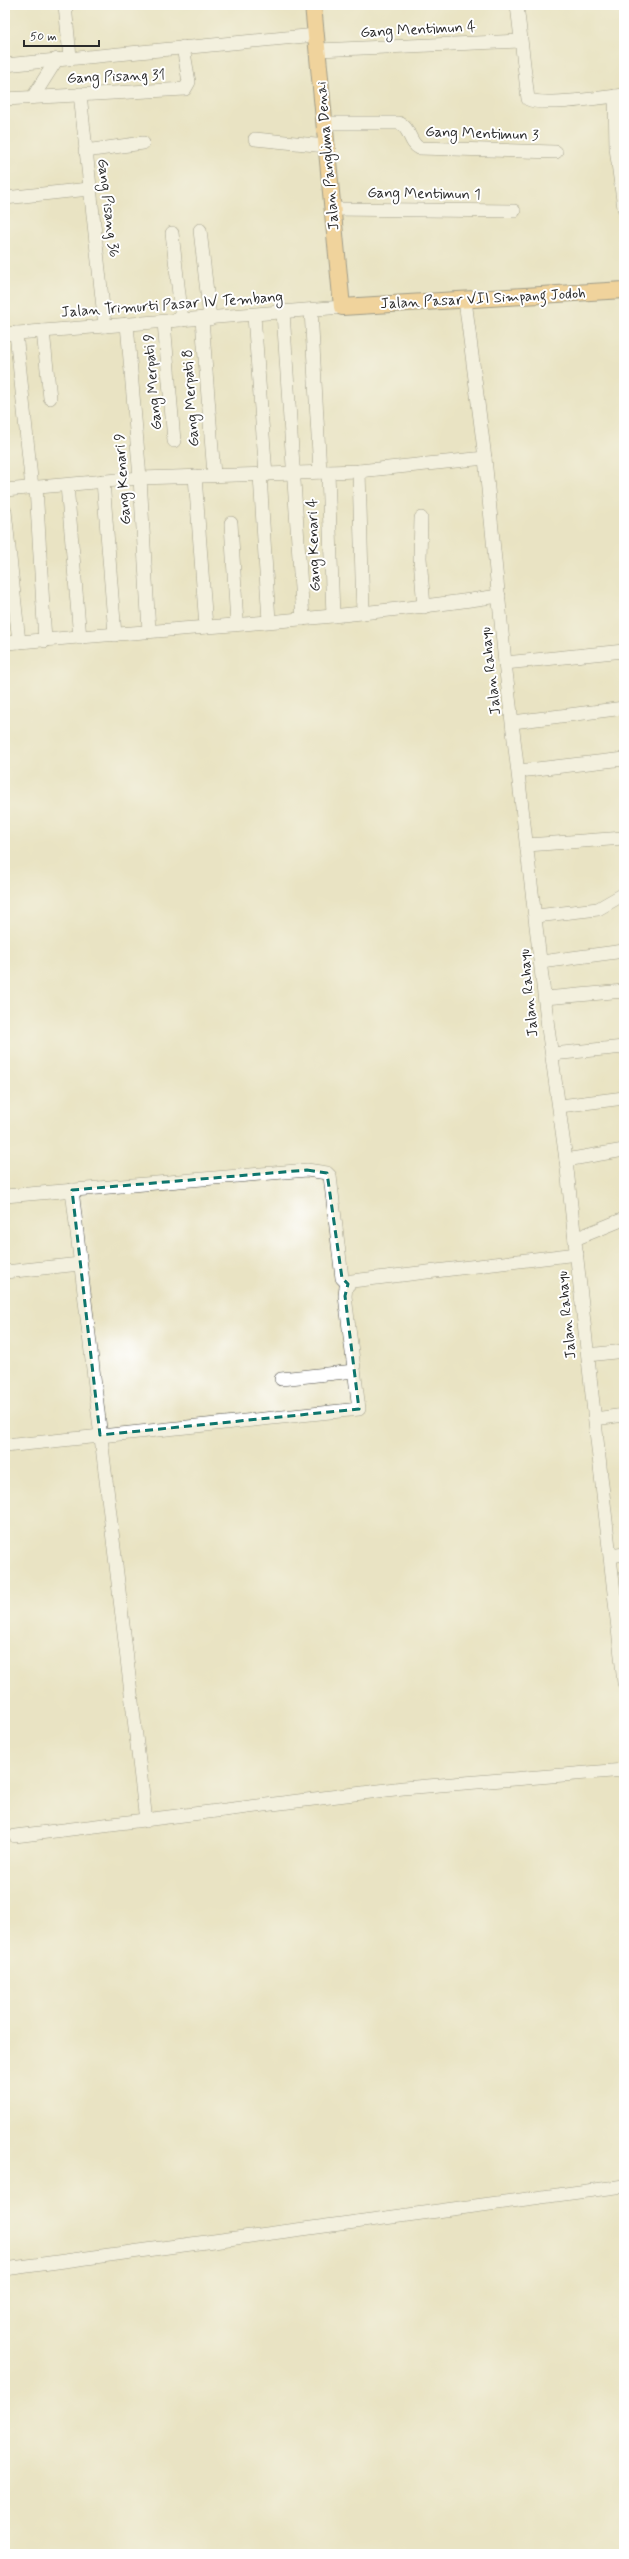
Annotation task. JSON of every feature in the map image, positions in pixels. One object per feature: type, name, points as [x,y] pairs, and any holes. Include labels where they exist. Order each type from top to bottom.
[{"type":"main road","name":"Jalan Panglima Denai","points":[[313,5],[342,307]]},
{"type":"main road","name":"Jalan Pasar VII Simpang Jodoh","points":[[342,307],[624,290]]},
{"type":"street","points":[[33,97],[63,58],[66,5],[70,5]]},
{"type":"street","points":[[517,5],[526,94],[530,100],[573,100],[619,95],[624,208]]},
{"type":"street","name":"Gang Mentimun 4","points":[[5,65],[183,47],[317,43],[520,41]]},
{"type":"street","name":"Gang Pisang 31","points":[[5,99],[185,89],[188,82],[183,47]]},
{"type":"street","name":"Gang Pisang 36","points":[[80,94],[89,189],[105,326]]},
{"type":"street","name":"Gang Mentimun 3","points":[[324,123],[399,123],[404,127],[414,145],[419,148],[556,152]]},
{"type":"street","points":[[255,139],[326,146]]},
{"type":"street","points":[[85,151],[143,143]]},
{"type":"street","points":[[5,198],[89,189]]},
{"type":"street","name":"Gang Mentimun 1","points":[[333,209],[514,211]]},
{"type":"street","name":"Gang Merpati 8","points":[[200,230],[214,475]]},
{"type":"street","points":[[172,233],[182,320]]},
{"type":"street","name":"Jalan Rahayu","points":[[465,300],[485,458],[505,664],[545,998],[560,1106],[611,1556],[619,1586],[624,1683]]},
{"type":"street","name":"Jalan Trimurti Pasar IV Tembang","points":[[10,334],[43,330],[254,316],[342,307]]},
{"type":"street","name":"Gang Kenari 4","points":[[311,310],[324,472],[333,616]]},
{"type":"street","points":[[283,312],[292,474],[303,619]]},
{"type":"street","points":[[254,316],[269,621]]},
{"type":"street","name":"Gang Merpati 9","points":[[164,322],[174,440]]},
{"type":"street","name":"Gang Kenari 9","points":[[127,324],[140,478],[149,631]]},
{"type":"street","points":[[43,330],[50,398]]},
{"type":"street","points":[[10,334],[34,488],[45,641]]},
{"type":"street","points":[[5,490],[140,478],[359,471],[485,458]]},
{"type":"street","points":[[359,471],[363,613]]},
{"type":"street","points":[[195,476],[206,627]]},
{"type":"street","points":[[103,481],[115,635]]},
{"type":"street","points":[[67,485],[80,638]]},
{"type":"street","points":[[5,511],[19,642]]},
{"type":"street","points":[[420,518],[420,558],[424,607]]},
{"type":"street","points":[[231,523],[237,624]]},
{"type":"street","points":[[5,643],[45,641],[303,619],[424,607],[499,596]]},
{"type":"street","points":[[505,664],[624,651]]},
{"type":"street","points":[[513,722],[624,708]]},
{"type":"street","points":[[519,771],[624,758]]},
{"type":"street","points":[[527,845],[624,838]]},
{"type":"street","points":[[536,916],[598,909],[624,894]]},
{"type":"street","points":[[541,962],[624,951]]},
{"type":"street","points":[[545,998],[624,991]]},
{"type":"street","points":[[552,1054],[624,1047]]},
{"type":"street","points":[[560,1106],[624,1098]]},
{"type":"street","points":[[566,1160],[624,1150]]},
{"type":"street","points":[[5,1196],[307,1170],[327,1173],[330,1176],[342,1278],[348,1284]]},
{"type":"street","points":[[72,1190],[146,1821]]},
{"type":"street","points":[[575,1240],[624,1219]]},
{"type":"street","points":[[5,1446],[359,1409],[345,1296],[348,1284],[352,1281],[577,1254]]},
{"type":"street","points":[[5,1272],[80,1264]]},
{"type":"street","points":[[588,1355],[624,1351]]},
{"type":"street","points":[[281,1380],[354,1371]]},
{"type":"street","points":[[595,1419],[624,1415]]},
{"type":"street","points":[[611,1556],[624,1554]]},
{"type":"street","points":[[15,1836],[403,1788],[624,1770]]},
{"type":"street","points":[[5,2269],[624,2186]]},
{"type":"highlighted area","points":[[307,1170],[327,1173],[342,1278],[348,1284],[345,1296],[359,1409],[100,1435],[72,1190]]}]
